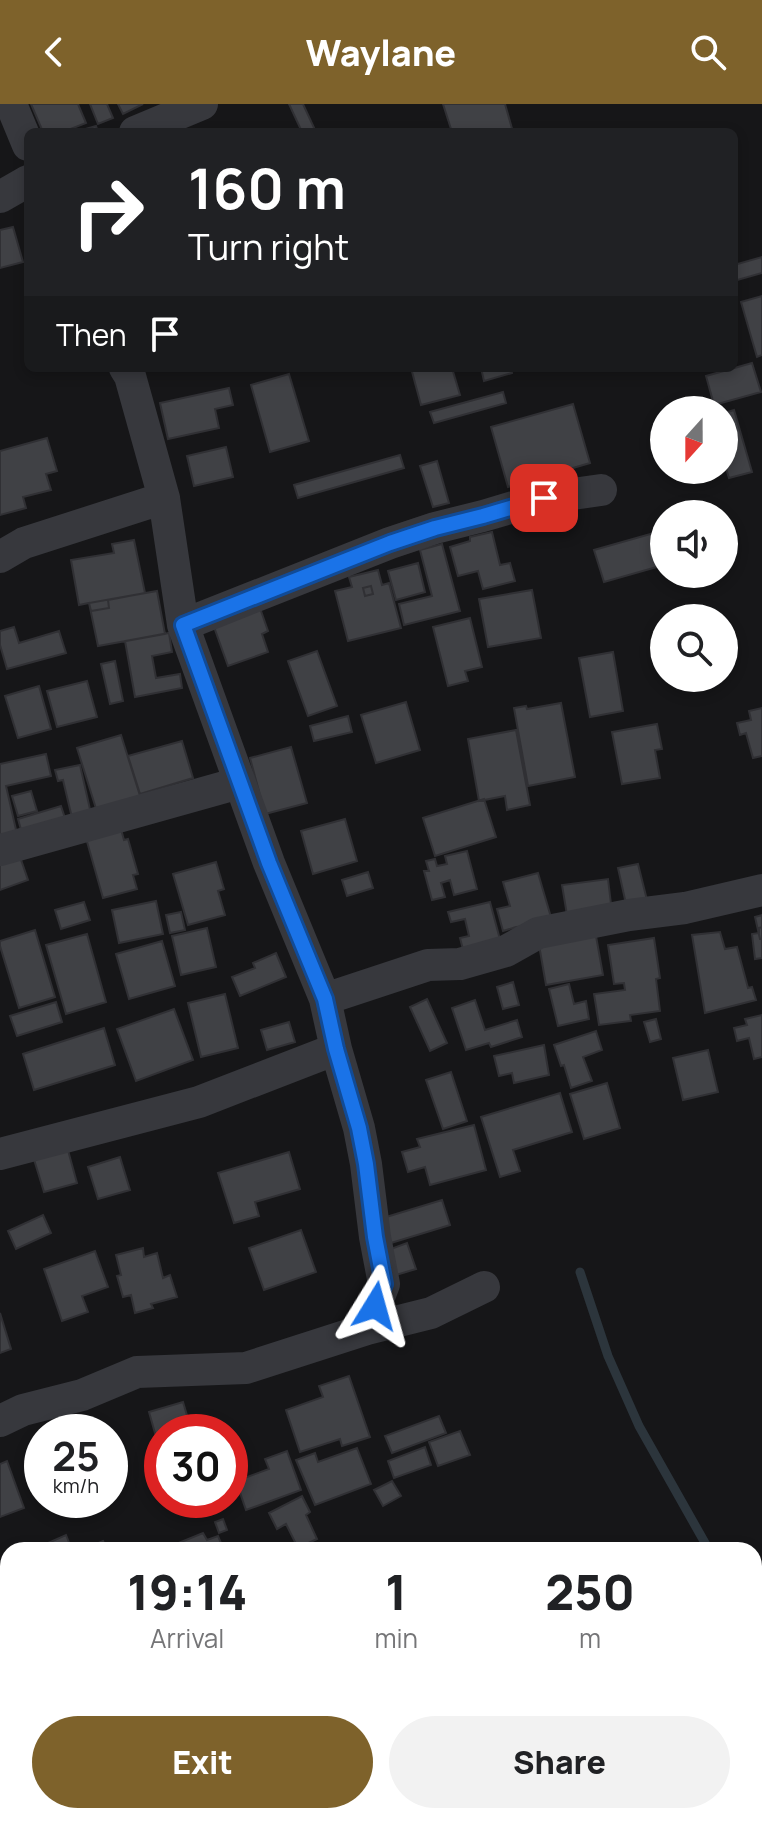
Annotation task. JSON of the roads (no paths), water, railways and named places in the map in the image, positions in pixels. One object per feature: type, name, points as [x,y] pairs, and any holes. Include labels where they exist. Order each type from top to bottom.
[{"type":"street","points":[[11,104],[24,135]]},
{"type":"street","points":[[145,128],[202,104]]},
{"type":"street","points":[[0,197],[24,183]]},
{"type":"street","points":[[128,372],[164,498],[183,625],[284,902],[325,999],[359,1128],[384,1284],[367,1329]]},
{"type":"street","points":[[183,625],[435,528],[544,498],[601,490]]},
{"type":"street","points":[[0,557],[24,543],[164,498]]},
{"type":"street","points":[[0,850],[239,783]]},
{"type":"street","points":[[325,999],[428,965],[460,964],[506,951],[538,933],[629,915],[685,908],[762,890]]},
{"type":"street","points":[[0,1154],[199,1102],[336,1049]]},
{"type":"street","points":[[0,1421],[23,1410],[82,1395],[137,1372],[246,1368],[367,1329],[431,1313],[484,1287]]},
{"type":"waterway","points":[[580,1272],[608,1356],[639,1426],[704,1542]]}]
